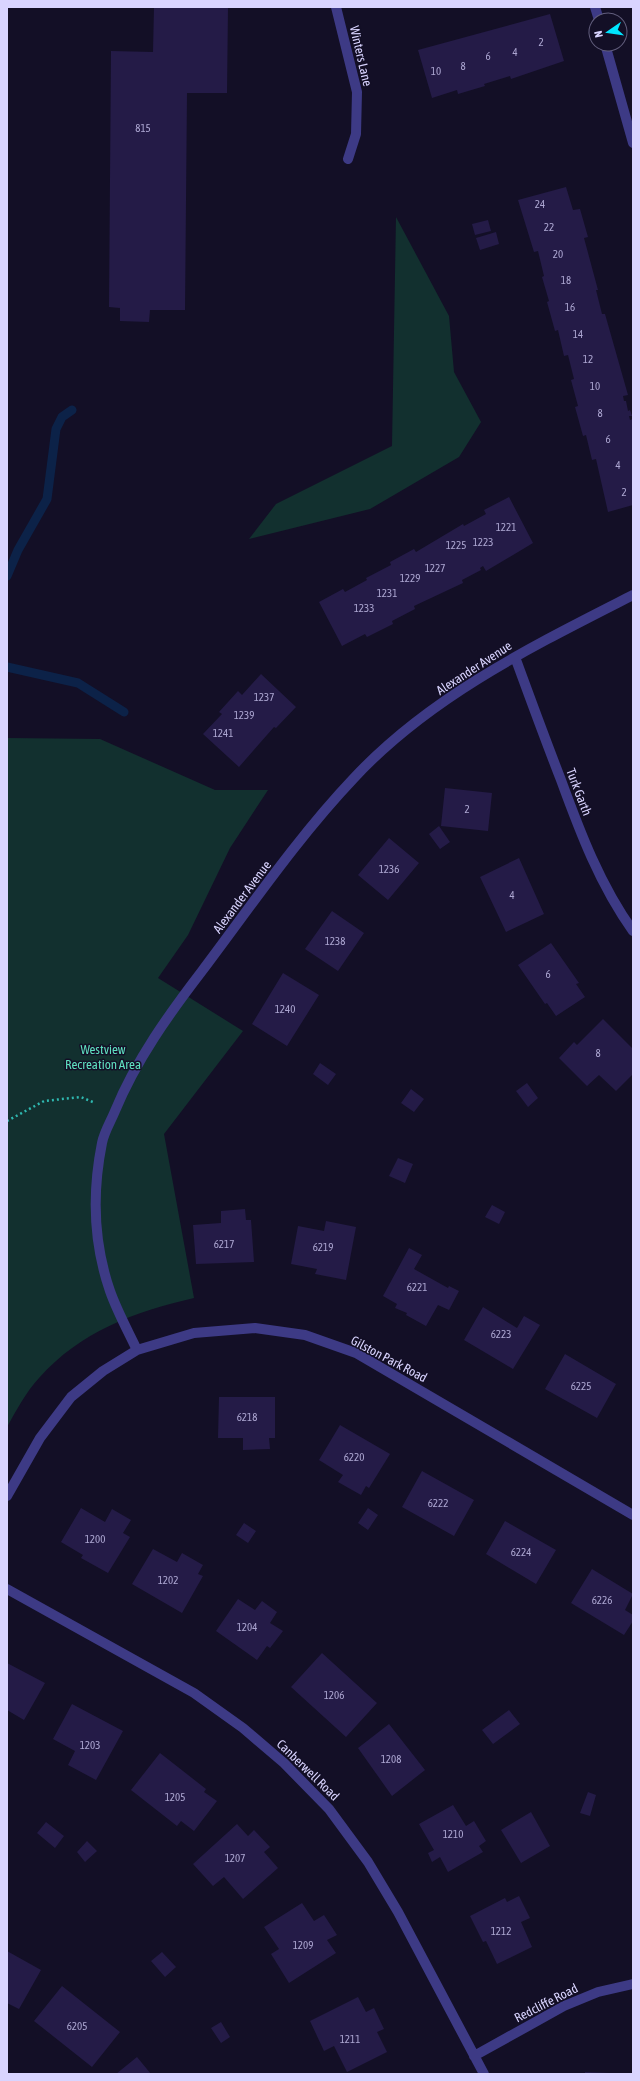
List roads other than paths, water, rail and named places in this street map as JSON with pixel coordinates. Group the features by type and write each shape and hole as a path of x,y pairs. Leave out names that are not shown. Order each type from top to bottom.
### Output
{"street":[{"name":"Winters Lane","path":"336,7 357,92 356,134 348,159"},
{"path":"607,52 633,144"},
{"name":"Alexander Avenue","path":"137,1350 110,1292 99,1253 94,1209 96,1175 102,1139 142,1057 176,1006 315,822 355,776 405,731 459,692 515,657 633,595"},
{"name":"Turk Garth","path":"515,657 576,820 598,871 621,914 633,930"},
{"name":"Gilston Park Road","path":"7,1496 40,1438 71,1397 103,1371 137,1350 194,1333 255,1328 305,1335 356,1353 633,1515"},
{"name":"Canberwell Road","path":"7,1589 194,1693 243,1728 284,1763 329,1809 368,1862 398,1912 484,2074"},
{"name":"Redcliffe Road","path":"474,2056 564,2006 598,1992 633,1984"}],"waterway":[{"path":"7,576 18,550 47,499 56,429 62,417 72,410"},
{"path":"7,667 78,683 124,712"}],"park label":[{"name":"Westview Recreation Area","path":"103,1056"}]}
